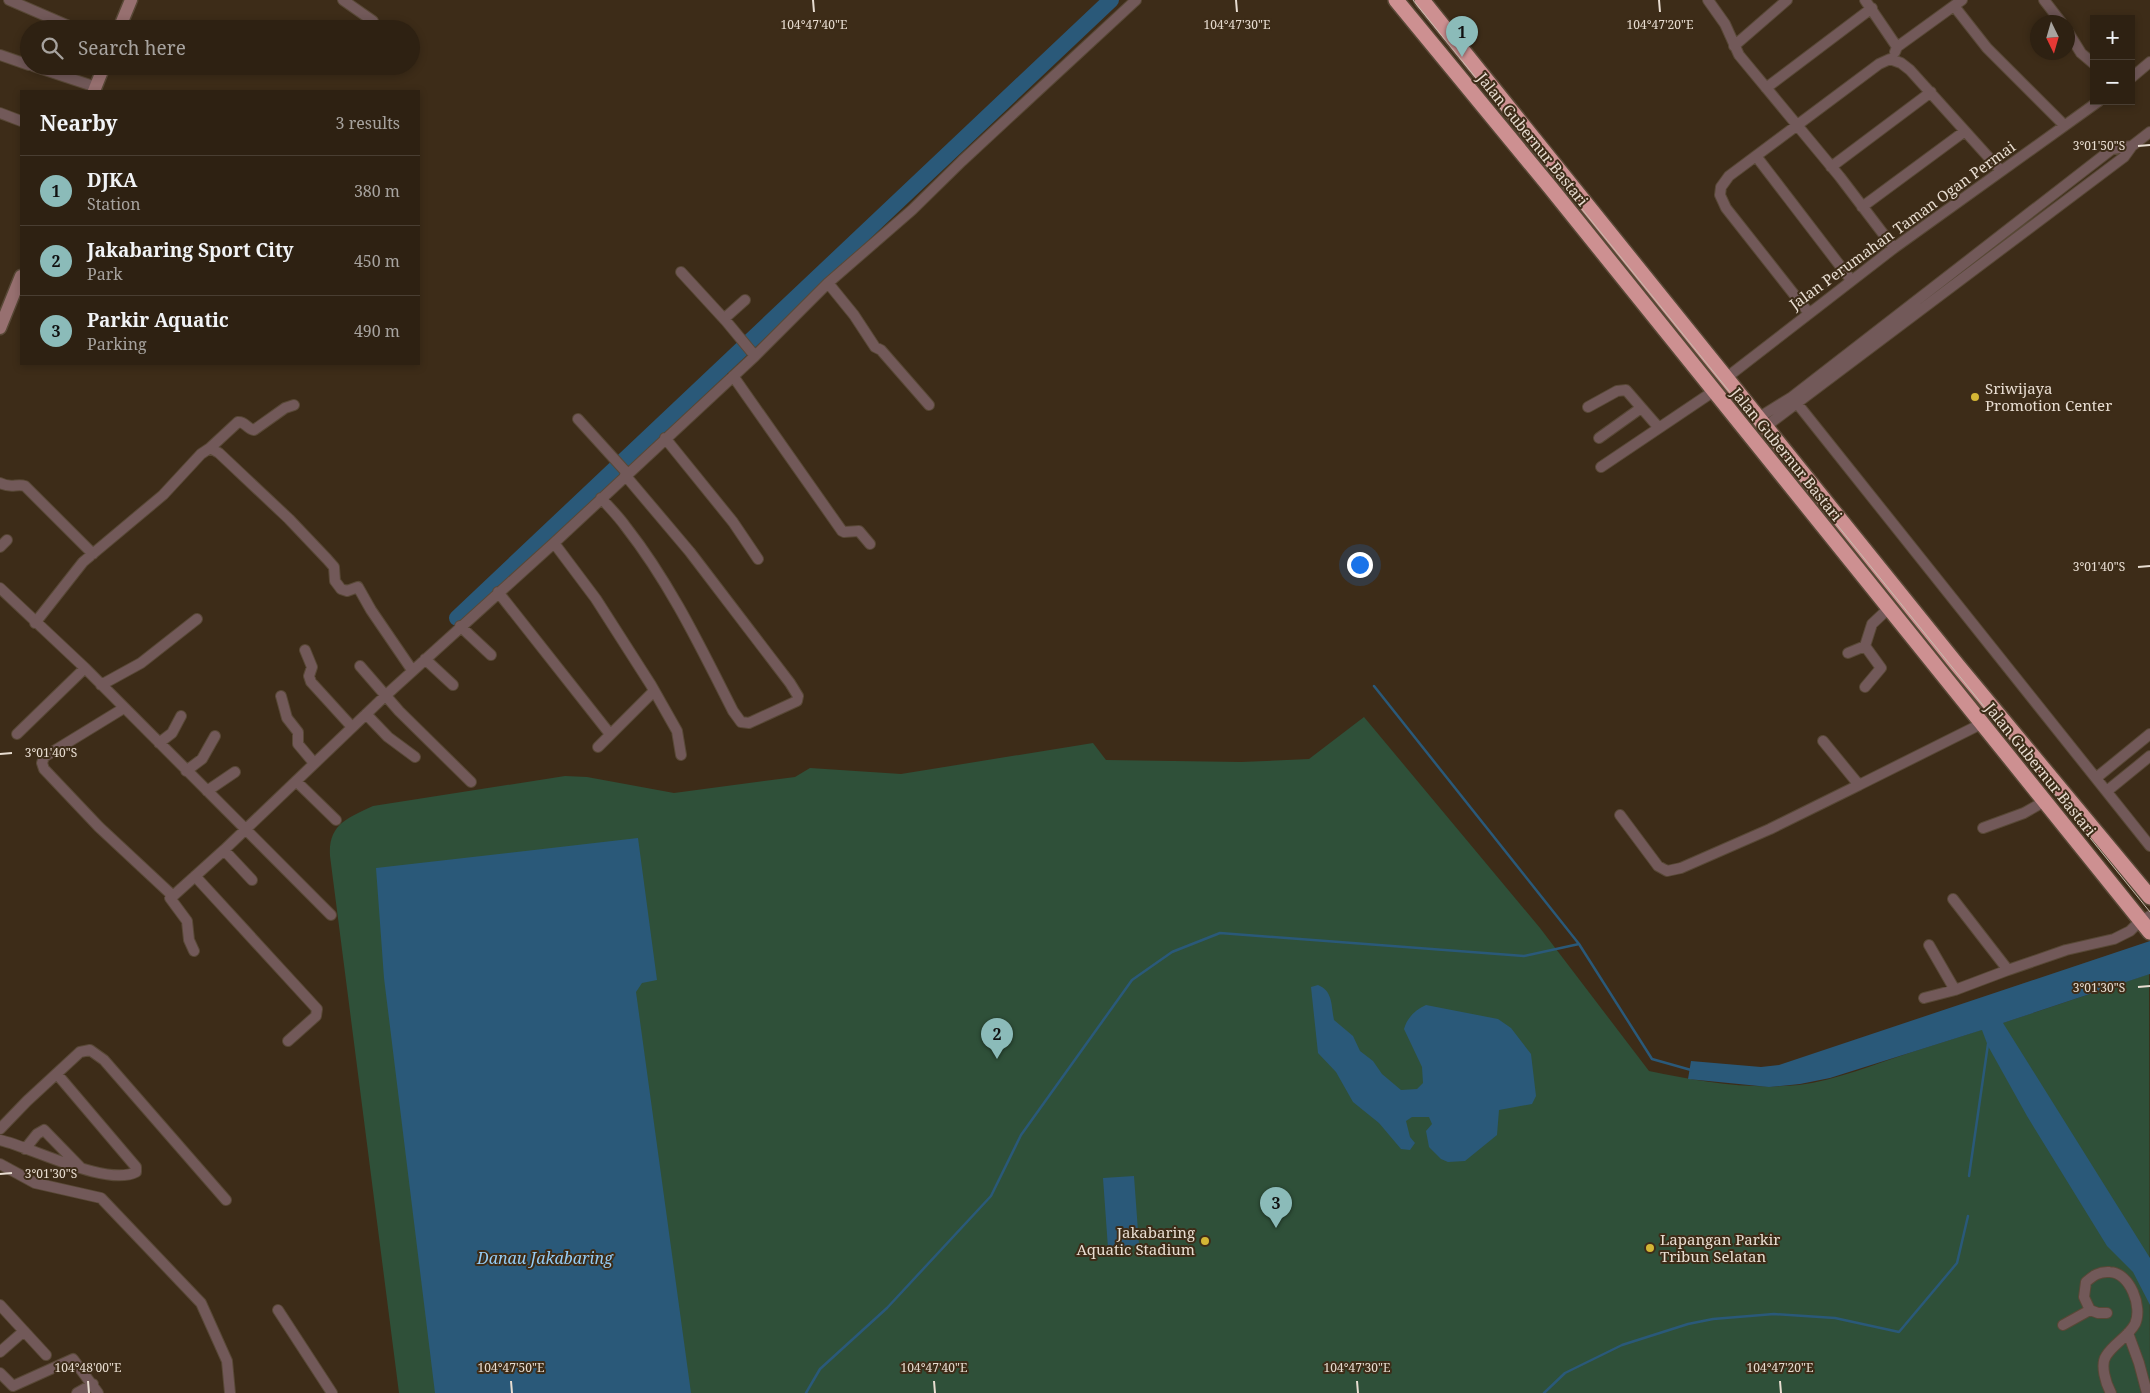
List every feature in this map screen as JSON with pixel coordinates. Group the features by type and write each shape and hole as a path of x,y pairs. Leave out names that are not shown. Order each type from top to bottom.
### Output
{"highway":[{"name":"Jalan Gubernur Bastari","path":"1396,0 1550,187 1981,724 2046,801 2144,926"},
{"name":"Jalan Gubernur Bastari","path":"1422,0 1726,378 1767,420 1971,681 2150,897"},
{"path":"1550,187 1567,178"}],"street":[{"path":"9,0 55,20"},
{"path":"123,20 131,0"},
{"path":"343,0 372,20"},
{"path":"124,708 44,757 42,763 44,769 99,827 173,896 199,880 228,853 245,829 412,670 554,543 626,473 755,356 828,283 912,210 962,161 1136,0"},
{"path":"1708,0 1725,24 1734,46 1894,248"},
{"path":"1734,46 1787,0"},
{"path":"2044,0 2056,15"},
{"path":"1808,312 1726,208 1720,195 1721,187 1729,176 1879,64 1890,59 1897,47 1958,3 1987,48 2064,125"},
{"path":"1766,88 1869,4 1897,47"},
{"path":"2075,43 2090,60"},
{"path":"0,55 20,62"},
{"path":"1890,59 1905,67 1931,92 2001,171"},
{"path":"2135,75 2150,62"},
{"path":"57,75 95,89 100,75"},
{"path":"1831,167 1931,92"},
{"name":"Jalan Perumahan Taman Ogan Permai","path":"1726,378 1808,312 2092,105"},
{"path":"0,113 20,121"},
{"path":"1862,207 1965,131"},
{"path":"1767,420 2124,157 2132,146 2150,132"},
{"path":"1756,156 1851,280"},
{"path":"681,272 755,356"},
{"path":"0,328 20,280"},
{"path":"828,283 854,315 874,347 881,350 929,406"},
{"path":"726,321 726,317 745,300"},
{"path":"733,376 842,531 859,531 870,544"},
{"path":"1588,407 1622,390 1629,392 1659,428"},
{"path":"1600,467 1714,391"},
{"path":"1790,403 2150,846"},
{"path":"35,623 83,562 163,495 224,432 238,422 243,422 250,429 254,430 286,408 294,405"},
{"path":"1599,438 1641,408"},
{"path":"578,419 611,454 634,485 690,552 797,694 797,701 750,723 741,722 733,711 692,630 658,572 620,518 601,498"},
{"path":"665,438 733,522 758,559"},
{"path":"210,448 219,453 282,512 327,559 334,567 335,581 341,589 347,590 358,587 371,610 412,670"},
{"path":"0,483 7,487 24,486 93,554"},
{"path":"554,543 606,614 654,691 677,731 681,755"},
{"path":"0,588 85,668 331,915"},
{"path":"498,592 610,734"},
{"path":"1848,653 1865,646 1872,624 1889,608"},
{"path":"101,685 141,664 197,619"},
{"path":"460,626 491,655"},
{"path":"1865,646 1881,668 1865,687"},
{"path":"305,650 312,668 309,676 311,682 352,727"},
{"path":"425,659 453,685"},
{"path":"360,666 399,711 470,782"},
{"path":"17,734 85,668"},
{"path":"598,747 654,691"},
{"path":"281,696 287,718 298,733 298,744 314,764"},
{"path":"366,714 388,737 414,757"},
{"path":"159,742 172,733 181,716"},
{"path":"1620,815 1658,866 1667,871 1681,868 1770,829 1981,724"},
{"path":"2096,778 2150,734"},
{"path":"186,771 202,759 215,736"},
{"path":"1822,741 1859,784"},
{"path":"2107,792 2150,756"},
{"path":"207,791 235,772"},
{"path":"296,781 336,820"},
{"path":"1983,828 2024,813 2046,801"},
{"path":"228,853 252,880"},
{"path":"199,880 317,1009 316,1016 288,1041"},
{"path":"170,898 187,921 189,940 194,950"},
{"path":"1953,899 2008,970"},
{"path":"1924,998 1955,990 2066,950 2114,939 2144,926"},
{"path":"1929,945 1955,990"},
{"path":"0,1129 80,1052 90,1050 97,1054 155,1117 226,1200"},
{"path":"0,1140 82,1169 116,1174 132,1174 137,1169 56,1074"},
{"path":"24,1149 37,1134 44,1130 82,1169"},
{"path":"0,1164 34,1183 102,1198 201,1303 227,1361 230,1393"},
{"path":"2107,1312 2098,1313 2090,1310 2084,1297 2086,1282 2096,1273 2110,1272 2121,1275 2131,1286 2136,1304 2135,1323 2128,1333 2105,1356 2104,1373 2111,1393"},
{"path":"0,1306 46,1355"},
{"path":"278,1310 332,1393"},
{"path":"2063,1325 2090,1310"},
{"path":"0,1352 24,1332"},
{"path":"2128,1333 2147,1393"},
{"path":"0,1373 13,1386 73,1359 96,1388 77,1393"}],"green space":[{"path":"1364,717 1540,928 1649,1071 1704,1081 1742,1085 1780,1086 1813,1083 1856,1071 2149,974 2150,1393 399,1393 330,856 332,836 336,829 355,814 373,806 565,776 587,777 674,793 795,777 810,768 901,774 1093,743 1106,760 1241,762 1309,759"}],"water":[{"name":"Danau Jakabaring","path":"638,838 657,980 642,983 636,992 691,1393 435,1393 384,978 376,868"},
{"path":"2150,941 2150,974 2003,1023 2150,1258 2150,1305 2133,1272 2107,1246 2027,1116 1988,1046 1982,1030 1830,1078 1800,1084 1769,1087 1688,1079 1691,1061 1761,1067 1779,1065"},
{"path":"1318,985 1329,995 1334,1020 1353,1036 1360,1051 1373,1061 1382,1074 1401,1090 1417,1089 1423,1083 1422,1067 1404,1029 1409,1018 1418,1009 1426,1005 1498,1019 1511,1028 1531,1054 1536,1096 1532,1104 1499,1110 1497,1135 1465,1161 1448,1162 1441,1159 1429,1147 1426,1131 1432,1124 1429,1117 1412,1117 1406,1121 1410,1137 1415,1143 1410,1150 1401,1149 1379,1123 1353,1102 1336,1072 1318,1053 1311,987"},
{"path":"1134,1176 1139,1245 1108,1248 1103,1178"}],"waterway":[{"path":"457,618 1111,0"},
{"path":"1374,686 1579,944 1652,1059 1691,1070"},
{"path":"806,1393 820,1369 887,1308 991,1196 1021,1135 1132,980 1172,952 1220,933 1524,956 1579,944"},
{"path":"1969,1176 1988,1044"},
{"path":"1544,1393 1565,1373 1622,1345 1688,1324 1713,1319 1774,1314 1835,1318 1899,1332 1957,1263 1968,1216"}],"tram line":[{"path":"1413,0 2150,912"}],"place":[{"name":"DJKA","path":"1462,57"},
{"name":"Sriwijaya Promotion Center","path":"1975,397"},
{"name":"Jakabaring Sport City","path":"997,1059"},
{"name":"Parkir Aquatic","path":"1276,1228"},
{"name":"Jakabaring Aquatic Stadium","path":"1205,1241"},
{"name":"Lapangan Parkir Tribun Selatan","path":"1650,1248"}]}
